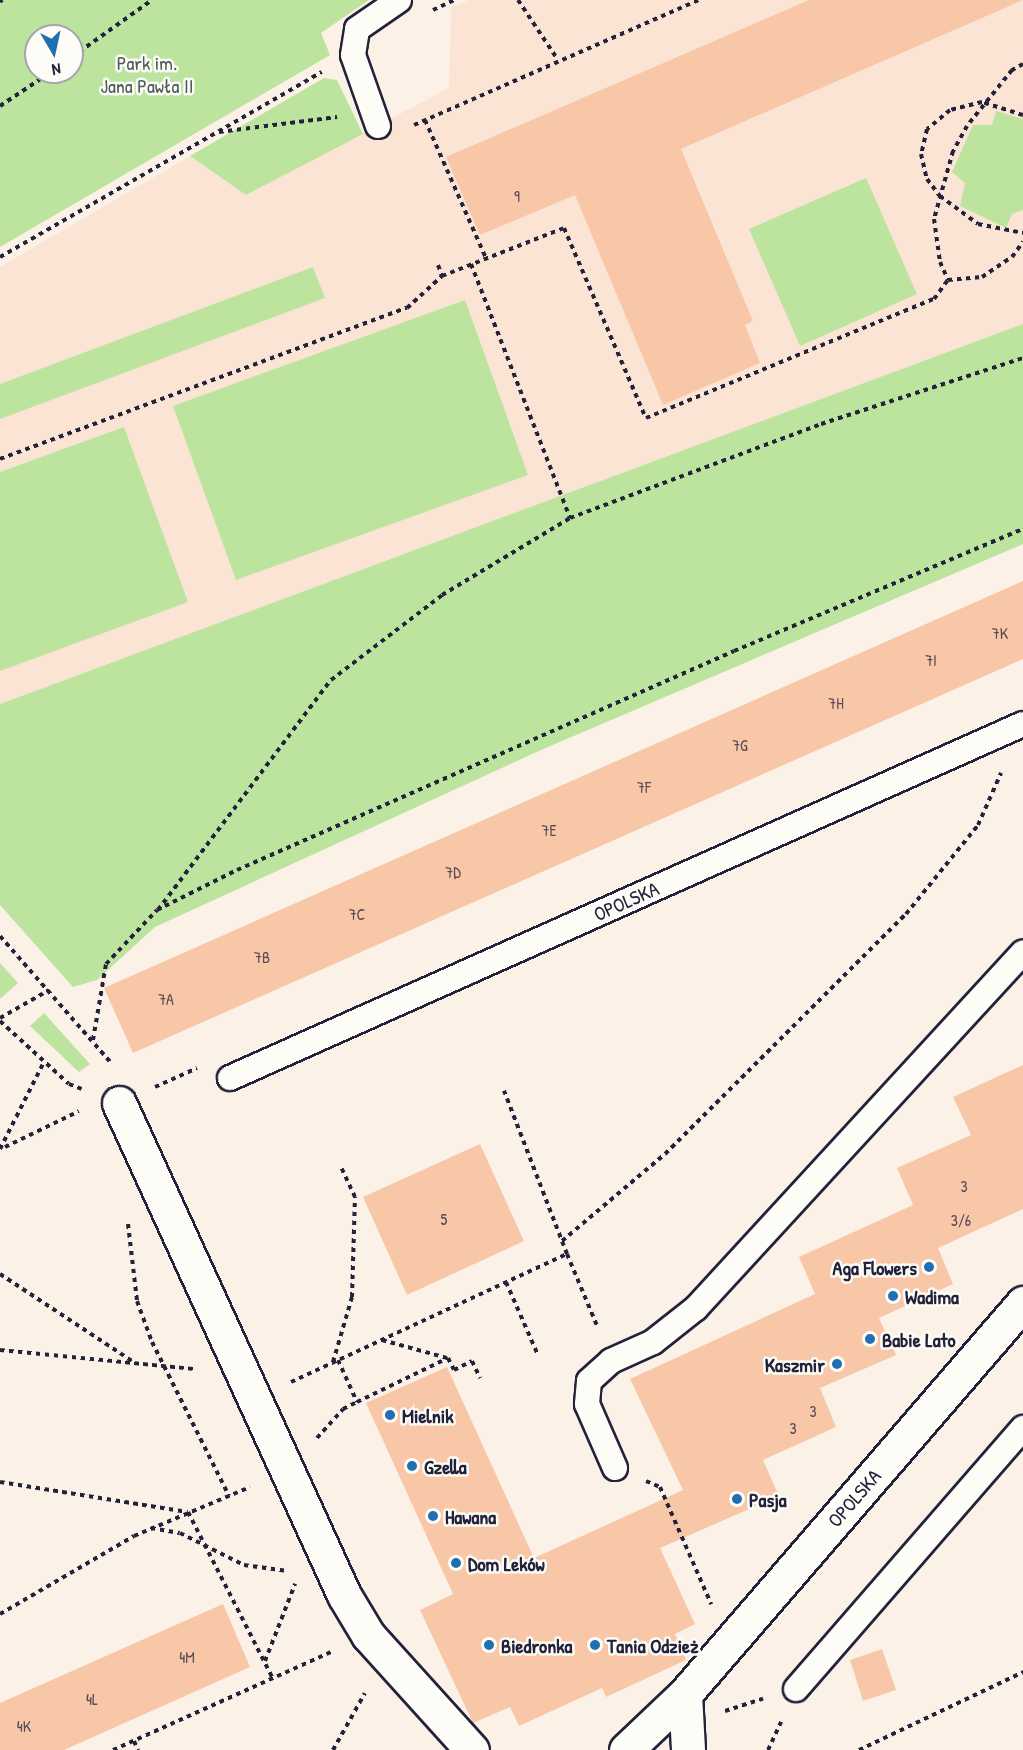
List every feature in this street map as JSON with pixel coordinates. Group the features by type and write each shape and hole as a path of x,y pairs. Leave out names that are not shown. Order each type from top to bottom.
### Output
{"street":[{"path":"119,1103 251,1386 344,1595 369,1635 472,1750"},
{"name":"OPOLSKA","path":"626,1750 687,1722 729,1643 1023,1303"}],"lane":[{"path":"376,119 353,55 357,29 399,0"},
{"name":"OPOLSKA","path":"230,1078 1017,727"},
{"path":"615,1468 587,1404 590,1381 611,1361 653,1342 696,1308 1023,953"},
{"path":"796,1689 1023,1428"}],"path":[{"path":"84,48 152,0"},
{"path":"440,0 442,5"},
{"path":"518,0 558,60"},
{"path":"404,129 699,0"},
{"path":"0,257 353,55"},
{"path":"948,280 935,239 940,196 953,151 982,102 1012,70 1023,64"},
{"path":"0,106 33,84"},
{"path":"1023,115 982,102 950,110 927,129 921,154 927,179 940,196 978,224 1023,233"},
{"path":"217,133 376,119"},
{"path":"425,120 486,258"},
{"path":"0,459 407,308 442,276 564,228 646,417 934,299 948,280 982,277 1011,257 1023,242"},
{"path":"471,264 570,518"},
{"path":"438,265 442,276"},
{"path":"93,1040 106,964 157,910 331,680 442,595 570,518 821,424 1023,357"},
{"path":"157,910 237,870 701,665 1023,529"},
{"path":"562,1241 665,1154 906,914 978,825 1017,727"},
{"path":"0,936 111,1060"},
{"path":"49,990 0,1020 69,1084"},
{"path":"2,1148 44,1062"},
{"path":"504,1091 611,1361"},
{"path":"2,1148 68,1114"},
{"path":"340,1165 355,1197 352,1297 335,1361 357,1401"},
{"path":"128,1221 138,1301 166,1366 229,1496"},
{"path":"0,1350 166,1366 251,1386 335,1361 567,1254"},
{"path":"0,1274 136,1363"},
{"path":"506,1282 537,1353"},
{"path":"381,1340 448,1358 454,1370 472,1361 480,1377"},
{"path":"288,1472 330,1422 357,1401 448,1358"},
{"path":"615,1468 660,1487 729,1643"},
{"path":"0,1482 188,1512"},
{"path":"0,1614 151,1528 219,1500"},
{"path":"188,1512 273,1679"},
{"path":"151,1528 180,1533 244,1565 299,1572 265,1662"},
{"path":"113,1750 369,1635 366,1692 333,1750"},
{"path":"859,1750 1023,1672"},
{"path":"687,1722 796,1689"},
{"path":"134,1741 138,1750"}],"shaded area":[{"path":"468,0 1023,0 1023,324 0,704 0,267 190,156 246,195 449,88 451,8"}],"green space":[{"name":"Park im. Jana Pawła II","path":"0,0 369,0 321,33 330,55 0,247"},
{"path":"324,78 337,80 363,134 246,195 190,156"},
{"path":"996,111 1023,119 1023,210 1012,214 1006,228 960,206 965,183 952,172 973,125 992,125"},
{"path":"866,178 917,294 800,346 749,229"},
{"path":"313,267 325,298 0,419 0,384"},
{"path":"465,300 528,475 236,580 173,406"},
{"path":"1023,324 1023,544 541,750 155,927 97,980 73,987 0,905 0,704"},
{"path":"124,427 188,602 0,671 0,472"},
{"path":"0,963 18,983 0,999"},
{"path":"44,1013 90,1064 79,1072 30,1026"}],"building":[{"path":"809,0 1023,0 681,149 753,321 745,325 760,363 663,405 575,195 480,235 446,157"},
{"path":"1023,581 1023,659 133,1053 104,988"},
{"path":"1023,1065 1023,1209 938,1248 953,1284 879,1318 896,1355 820,1388 836,1427 763,1460 779,1496 660,1548 695,1624 675,1634 686,1660 606,1697 602,1688 519,1726 510,1707 473,1723 420,1610 453,1594 366,1403 447,1367 534,1558 683,1490 630,1379 815,1294 799,1257 913,1205 897,1168 971,1135 953,1097"},
{"path":"480,1144 524,1241 407,1295 363,1197"},
{"path":"223,1604 250,1667 64,1750 0,1750 0,1703"},
{"path":"882,1649 896,1690 863,1701 850,1660"}],"place":[{"name":"Aga Flowers","path":"929,1267"},
{"name":"Wadima","path":"893,1296"},
{"name":"Babie Lato","path":"870,1339"},
{"name":"Kaszmir","path":"837,1364"},
{"name":"Mielnik","path":"390,1415"},
{"name":"Gzella","path":"412,1466"},
{"name":"Pasja","path":"737,1499"},
{"name":"Hawana","path":"433,1516"},
{"name":"Dom Leków","path":"456,1563"},
{"name":"Biedronka","path":"489,1645"},
{"name":"Tania Odzież","path":"595,1645"}]}
